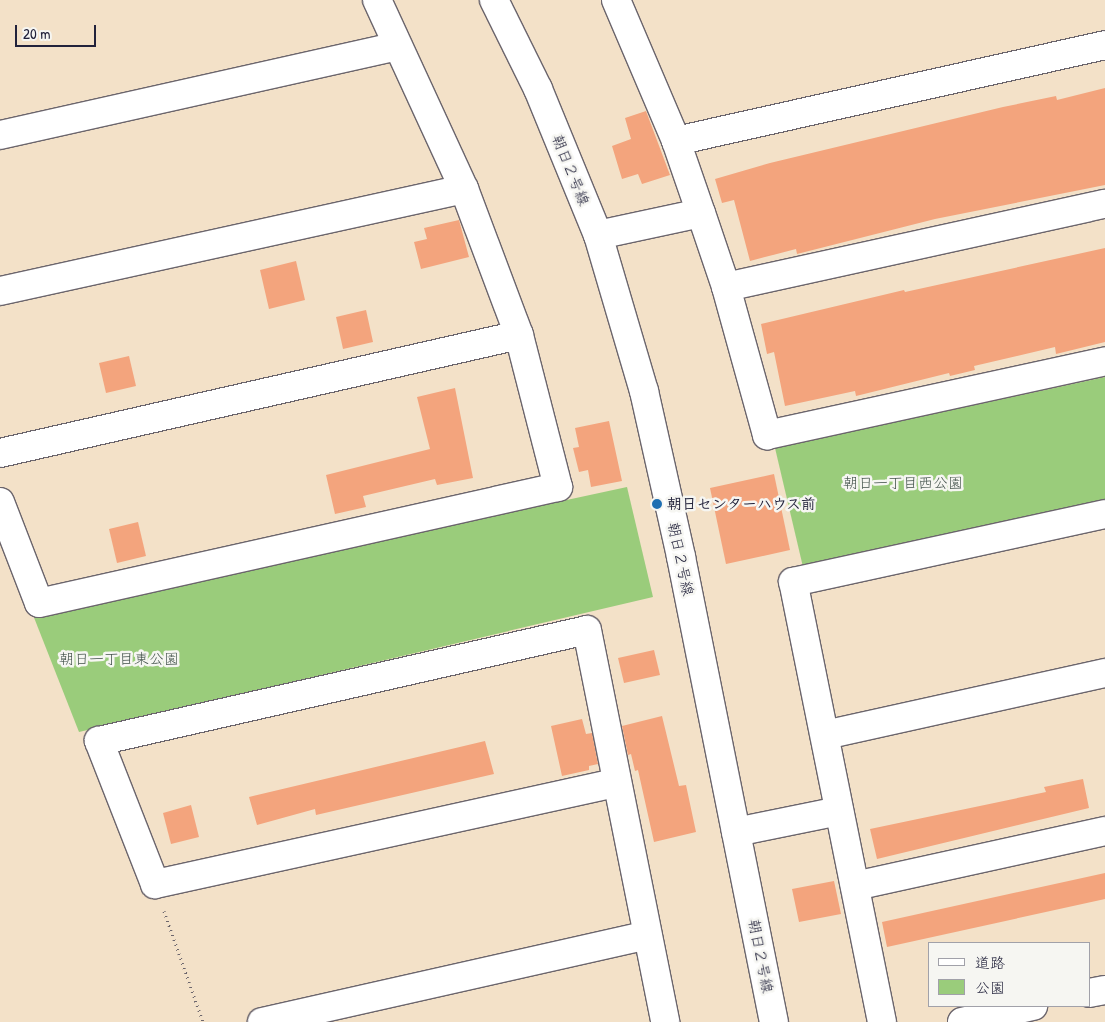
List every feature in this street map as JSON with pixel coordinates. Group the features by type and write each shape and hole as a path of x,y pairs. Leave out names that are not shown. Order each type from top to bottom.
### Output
{"street":[{"path":"0,502 39,603 558,487 519,335 464,188 377,0"},
{"name":"朝日２号線","path":"494,0 538,89 598,235 644,391 681,556 774,1022"},
{"path":"616,0 676,141 701,213 726,287 767,435 1105,361"},
{"path":"676,141 1105,45"},
{"path":"0,135 397,46"},
{"path":"0,292 464,188"},
{"path":"726,287 1105,204"},
{"path":"598,235 701,213"},
{"path":"0,453 519,335"},
{"path":"882,1022 793,582 1105,514"},
{"path":"615,783 155,884 99,741 587,630 615,783 665,1022"},
{"path":"825,735 1105,673"},
{"path":"736,832 839,811"},
{"path":"855,886 1105,830"},
{"path":"262,1022 647,935"},
{"path":"1090,993 1105,990"},
{"path":"962,1022 1029,1007"}],"path":[{"path":"155,884 203,1022"}],"green space":[{"name":"朝日一丁目西公園","path":"1105,377 1105,501 803,567 775,448"},
{"name":"朝日一丁目東公園","path":"627,487 653,597 79,732 33,615"}],"building":[{"path":"1105,88 1105,185 935,219 797,254 796,249 750,261 734,200 722,203 715,179 770,163 1003,107 1056,96 1057,100"},
{"path":"646,111 670,175 642,184 638,174 622,179 612,146 631,139 625,118"},
{"path":"459,220 469,257 421,269 414,242 427,239 424,228"},
{"path":"1105,248 1105,342 1056,354 1055,347 974,366 975,370 950,376 949,373 856,396 855,391 785,406 774,352 767,354 761,324 904,290 905,292"},
{"path":"296,261 305,300 269,309 260,270"},
{"path":"366,310 373,342 343,349 336,317"},
{"path":"129,356 136,386 106,393 99,363"},
{"path":"455,388 473,478 437,485 435,479 363,496 366,507 335,514 326,475 430,449 417,397"},
{"path":"609,421 622,481 591,487 588,470 579,472 573,448 579,447 575,428"},
{"path":"774,474 790,550 726,564 710,488"},
{"path":"138,522 146,556 117,563 109,529"},
{"path":"654,650 660,675 624,683 618,658"},
{"path":"662,716 679,786 686,785 696,832 654,842 638,770 635,771 631,754 628,755 622,726"},
{"path":"582,719 586,734 592,733 598,764 589,766 589,770 562,776 551,726"},
{"path":"485,741 494,774 316,815 315,809 257,825 249,797"},
{"path":"1083,779 1089,808 877,859 870,829 1046,792 1044,787"},
{"path":"191,805 199,837 171,844 163,813"},
{"path":"1105,873 1105,899 887,947 882,922"},
{"path":"834,881 841,914 799,922 792,889"}],"place":[{"name":"朝日センターハウス前","path":"657,504"}]}
